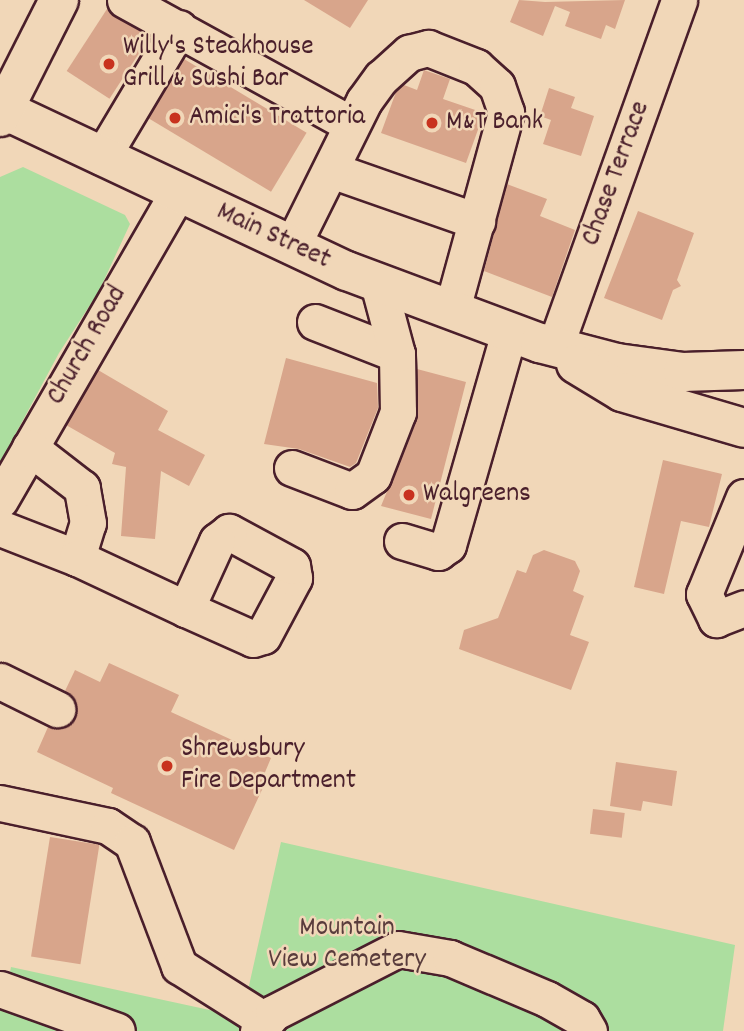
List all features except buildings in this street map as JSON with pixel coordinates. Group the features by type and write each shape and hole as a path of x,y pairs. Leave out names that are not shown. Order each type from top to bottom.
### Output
{"main road":[{"path":"1,112 59,0"},
{"name":"Main Street","path":"1,112 292,246 378,283 509,332 617,363 682,372 744,370"},
{"name":"Main Street","path":"555,347 622,392 744,428"}],"street":[{"path":"125,0 351,124"},
{"name":"Chase Terrace","path":"555,347 679,0"},
{"path":"102,157 178,28"},
{"path":"292,246 351,124 381,78 418,47 475,67 498,86 506,112 452,310"},
{"path":"331,170 477,221"},
{"name":"Church Road","path":"0,500 177,192"},
{"path":"292,468 352,491 373,476 398,412 397,354 378,283"},
{"path":"315,322 397,354"},
{"path":"402,541 438,552 448,545 509,332"},
{"path":"36,438 82,488 88,523 77,558"},
{"path":"744,497 704,594 716,619 744,608"},
{"path":"0,528 77,558 186,609"},
{"path":"0,681 57,709"},
{"path":"0,803 108,826 132,842 179,967 262,1026 273,1013 398,949 450,958 534,994 582,1019 589,1031"},
{"path":"0,989 122,1030"}],"green space":[{"path":"23,167 125,215 130,224 99,291 59,353 0,463 0,177"},
{"name":"Mountain View Cemetery","path":"281,842 735,945 723,1031 0,1031 0,991 6,992 11,967 242,1017"}],"place":[{"name":"Willy's Steakhouse Grill & Sushi Bar","path":"109,64"},
{"name":"Amici's Trattoria","path":"175,118"},
{"name":"M&T Bank","path":"432,123"},
{"name":"Walgreens","path":"409,495"},
{"name":"Shrewsbury Fire Department","path":"167,766"}]}
